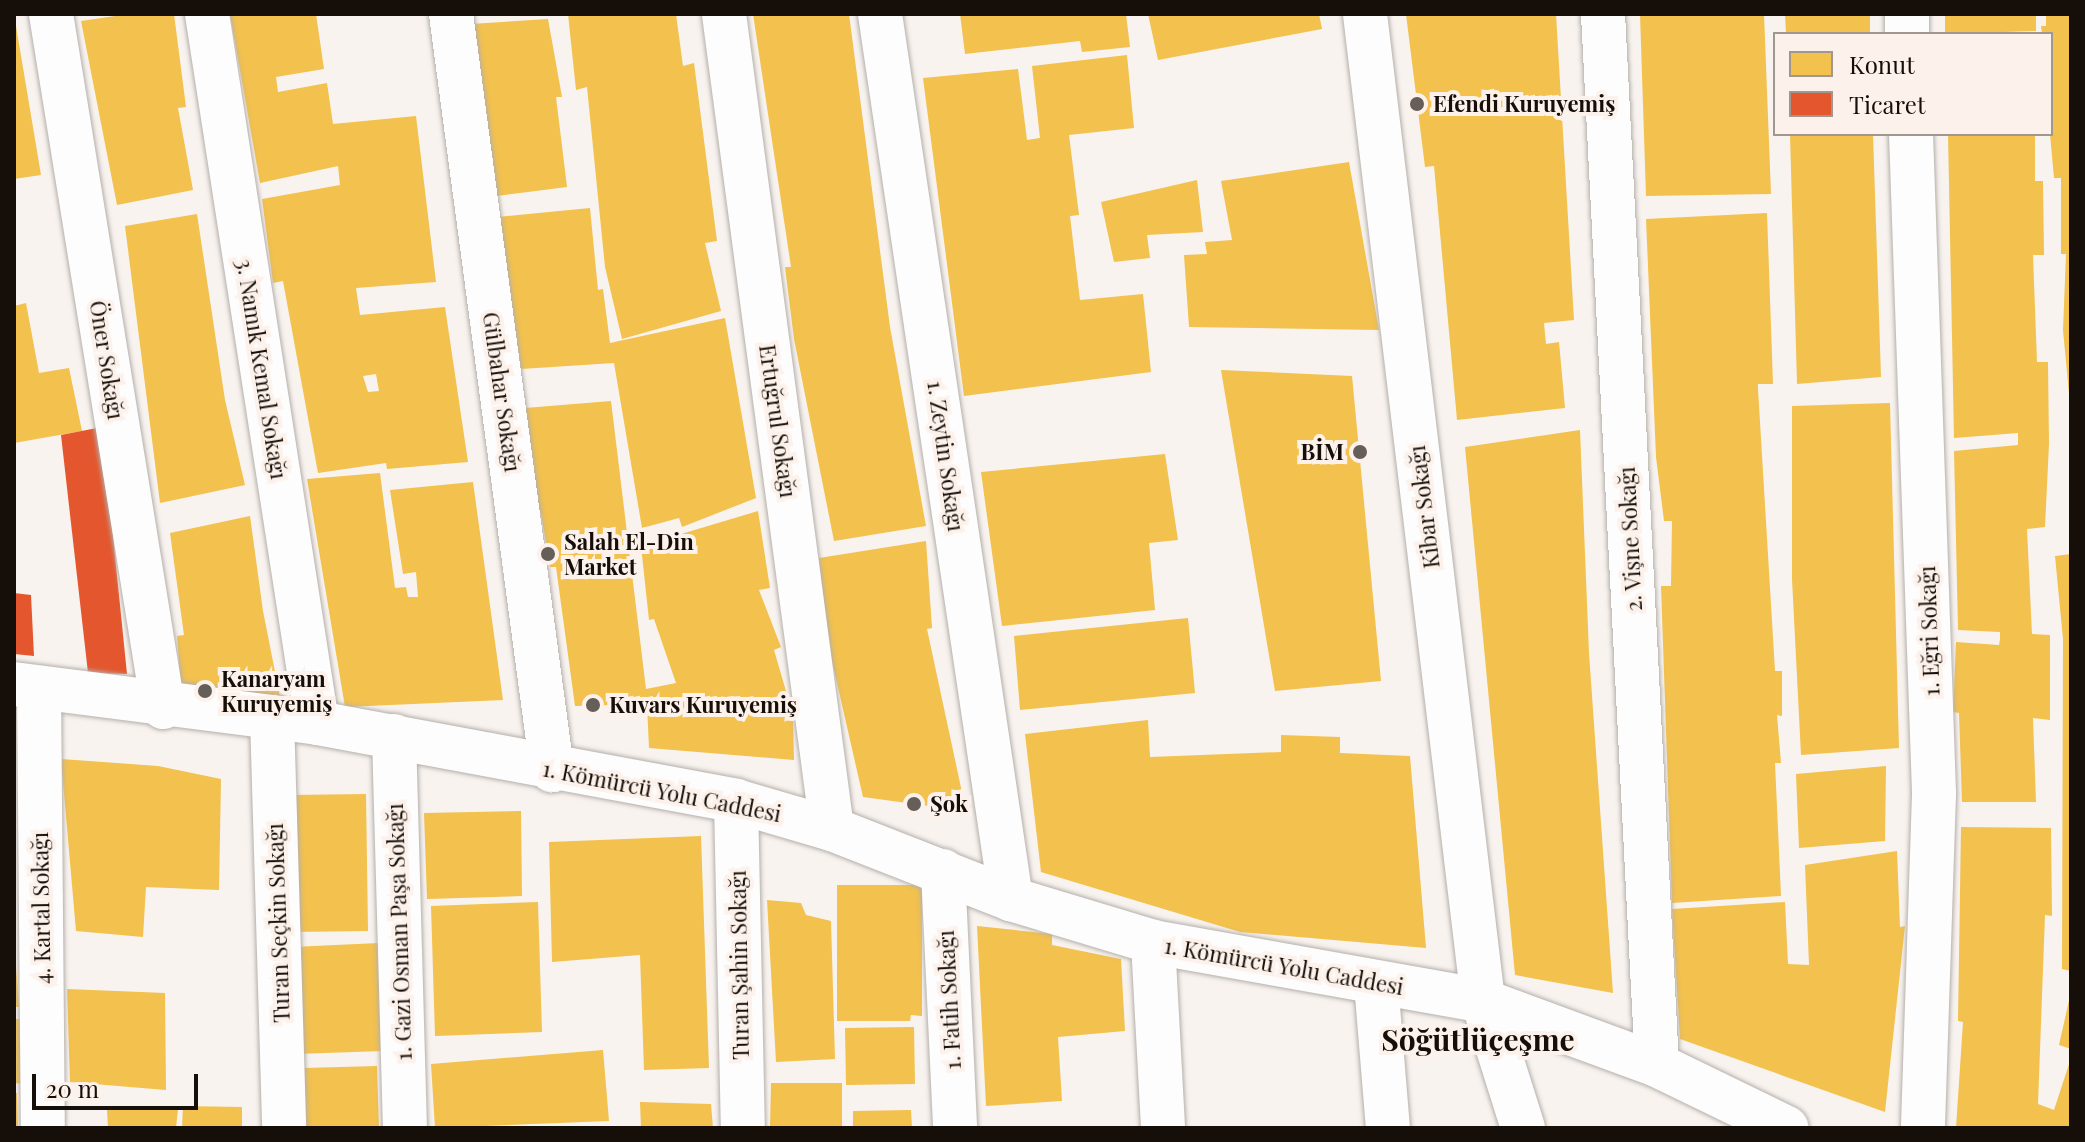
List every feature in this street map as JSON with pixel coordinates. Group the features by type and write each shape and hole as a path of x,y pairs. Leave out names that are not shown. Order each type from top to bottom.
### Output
{"street":[{"name":"Öner Sokağı","path":"51,14 163,707"},
{"name":"3. Namık Kemal Sokağı","path":"207,14 317,723"},
{"name":"Gülbahar Sokağı","path":"451,14 552,770"},
{"name":"Ertuğrul Sokağı","path":"724,14 832,829"},
{"name":"1. Zeytin Sokağı","path":"880,14 1011,899"},
{"name":"Kibar Sokağı","path":"1365,14 1483,1001 1523,1128"},
{"name":"2. Vişne Sokağı","path":"1603,14 1657,1065"},
{"name":"1. Eğri Sokağı","path":"1911,136 1934,794 1923,1128"},
{"name":"1. Kömürcü Yolu Caddesi","path":"26,686 163,707 317,723 552,770 736,801 832,829 1011,899 1153,942 1483,1001 1657,1065 1787,1128"},
{"name":"4. Kartal Sokağı","path":"26,686 43,1128"},
{"name":"Turan Seçkin Sokağı","path":"272,717 284,1128"},
{"name":"1. Gazi Osman Paşa Sokağı","path":"394,736 405,1128"},
{"name":"Turan Şahin Sokağı","path":"736,801 743,1128"},
{"name":"1. Fatih Sokağı","path":"943,871 955,1128"},
{"path":"1153,942 1163,1128"},
{"path":"1376,983 1388,1128"}],"building: Konut":[{"path":"14,14 41,175 14,179"},
{"path":"129,14 174,14 186,107 178,108 193,190 117,205 81,21"},
{"path":"230,14 316,14 324,69 276,77 278,92 327,83 333,124 416,116 436,282 356,288 360,315 445,307 468,462 387,469 386,463 318,473 283,281 273,283 262,199 340,185 338,166 260,183","holes":["376,374 379,391 368,392 363,376"]},
{"path":"568,14 676,14 683,66 694,63 717,241 705,243 721,311 622,339 605,267 587,87 576,90"},
{"path":"753,14 849,14 890,327 926,526 834,541 794,339 785,267 791,267"},
{"path":"960,14 1126,14 1130,47 1082,52 1080,41 965,54"},
{"path":"1148,14 1319,14 1322,29 1158,60"},
{"path":"1406,14 1556,14 1574,320 1544,323 1546,344 1559,342 1565,408 1457,420 1434,166 1425,167"},
{"path":"1640,14 1764,14 1771,194 1646,196"},
{"path":"1785,14 1870,14 1870,32 1786,32"},
{"path":"1945,14 2036,14 2036,31 1945,32"},
{"path":"2046,14 2071,14 2071,415 2063,330 2066,254 2061,254 2061,178 2054,178 2050,136 2053,136 2053,32 2042,32 2041,26 2046,26"},
{"path":"548,19 562,97 556,97 567,187 497,196 471,24"},
{"path":"1127,55 1134,128 1069,135 1079,215 1070,216 1080,300 1143,294 1151,372 964,396 923,78 1018,69 1027,140 1040,138 1032,66"},
{"path":"1790,136 1873,136 1881,377 1797,384"},
{"path":"1948,136 2035,136 2035,181 2043,181 2044,255 2033,255 2037,362 2048,362 2049,444 2045,527 2027,529 2032,634 2050,635 2050,720 2033,718 2036,802 1962,802 1959,713 1953,712 1956,642 1999,645 2000,632 1958,630 1954,451 2018,445 2018,433 1954,438"},
{"path":"1349,162 1379,330 1189,327 1184,255 1207,254 1205,242 1232,240 1221,181"},
{"path":"1197,180 1203,232 1147,235 1150,258 1114,262 1101,202"},
{"path":"590,208 598,290 603,289 610,343 725,318 756,498 682,527 679,518 642,528 614,363 521,369 497,217"},
{"path":"1767,213 1773,384 1758,384 1758,389 1775,671 1782,671 1782,716 1777,715 1781,763 1775,763 1781,896 1672,903 1661,586 1671,586 1672,521 1664,521 1656,457 1646,219"},
{"path":"197,214 225,400 245,485 160,503 125,226"},
{"path":"26,303 39,373 69,368 82,431 14,443 14,306"},
{"path":"1221,370 1352,376 1381,681 1275,691"},
{"path":"611,401 646,689 676,683 654,619 649,620 641,546 758,511 770,588 759,590 781,647 774,650 793,715 794,760 649,748 647,704 575,706 556,567 550,567 541,513 537,513 525,408"},
{"path":"1890,403 1899,748 1801,755 1792,579 1792,406"},
{"path":"1580,430 1589,653 1613,993 1515,975 1465,447"},
{"path":"1165,454 1178,540 1149,543 1155,610 1002,626 981,472"},
{"path":"380,473 395,588 406,587 408,597 418,597 416,572 403,574 390,490 473,482 503,700 345,707 307,479"},
{"path":"250,516 263,611 281,702 181,688 177,636 184,635 170,533"},
{"path":"926,541 932,628 927,629 966,811 863,797 829,648 819,558"},
{"path":"2071,554 2071,971 2062,969 2063,639 2055,556"},
{"path":"1188,618 1195,693 1020,710 1014,636"},
{"path":"1148,720 1150,757 1281,752 1281,735 1340,737 1340,753 1410,756 1426,948 1240,932 1041,872 1025,734"},
{"path":"61,759 158,766 221,779 219,890 146,887 143,937 76,931"},
{"path":"1886,766 1885,841 1799,848 1796,774"},
{"path":"366,794 368,931 290,932 290,795"},
{"path":"521,811 522,896 427,899 424,813"},
{"path":"1961,827 2051,828 2052,916 2045,915 2038,1104 2054,1110 2071,1058 2071,1128 1956,1128 1963,1022 1958,1021"},
{"path":"701,836 709,1068 644,1070 640,955 552,962 549,842"},
{"path":"1897,851 1900,927 1905,926 1885,1112 1680,1039 1672,909 1785,902 1788,964 1809,965 1805,865"},
{"path":"837,885 922,885 922,1016 911,1015 910,1021 837,1021"},
{"path":"767,900 801,903 806,915 831,921 835,1059 776,1062"},
{"path":"538,902 542,1032 435,1036 431,906"},
{"path":"977,926 1052,934 1052,945 1121,959 1125,1031 1058,1037 1062,1101 986,1106"},
{"path":"14,940 19,1007 14,1007"},
{"path":"379,943 383,1051 296,1054 292,947"},
{"path":"67,989 165,993 166,1090 70,1082"},
{"path":"2071,996 2071,1049 2059,1045"},
{"path":"14,1019 22,1019 24,1084 14,1083"},
{"path":"914,1027 915,1084 846,1085 845,1028"},
{"path":"603,1050 609,1121 435,1128 431,1064"},
{"path":"377,1066 379,1128 305,1128 304,1068"},
{"path":"771,1083 842,1083 842,1128 770,1128"},
{"path":"14,1093 17,1093 18,1128 14,1128"},
{"path":"640,1102 711,1104 713,1128 641,1128"},
{"path":"183,1106 242,1107 242,1128 182,1128"},
{"path":"178,1109 176,1128 108,1128 107,1110"},
{"path":"911,1110 912,1128 853,1128 853,1111"}],"building: Ticaret":[{"path":"102,427 127,674 88,673 61,435"},
{"path":"14,593 31,595 34,656 14,654"}],"place":[{"name":"Efendi Kuruyemiş","path":"1417,104"},
{"name":"BİM","path":"1360,452"},
{"name":"Salah El-Din Market","path":"548,554"},
{"name":"Kanaryam Kuruyemiş","path":"205,691"},
{"name":"Kuvars Kuruyemiş","path":"593,705"},
{"name":"Şok","path":"914,804"}],"district":[{"name":"Söğütlüçeşme","path":"1478,1039"}]}
